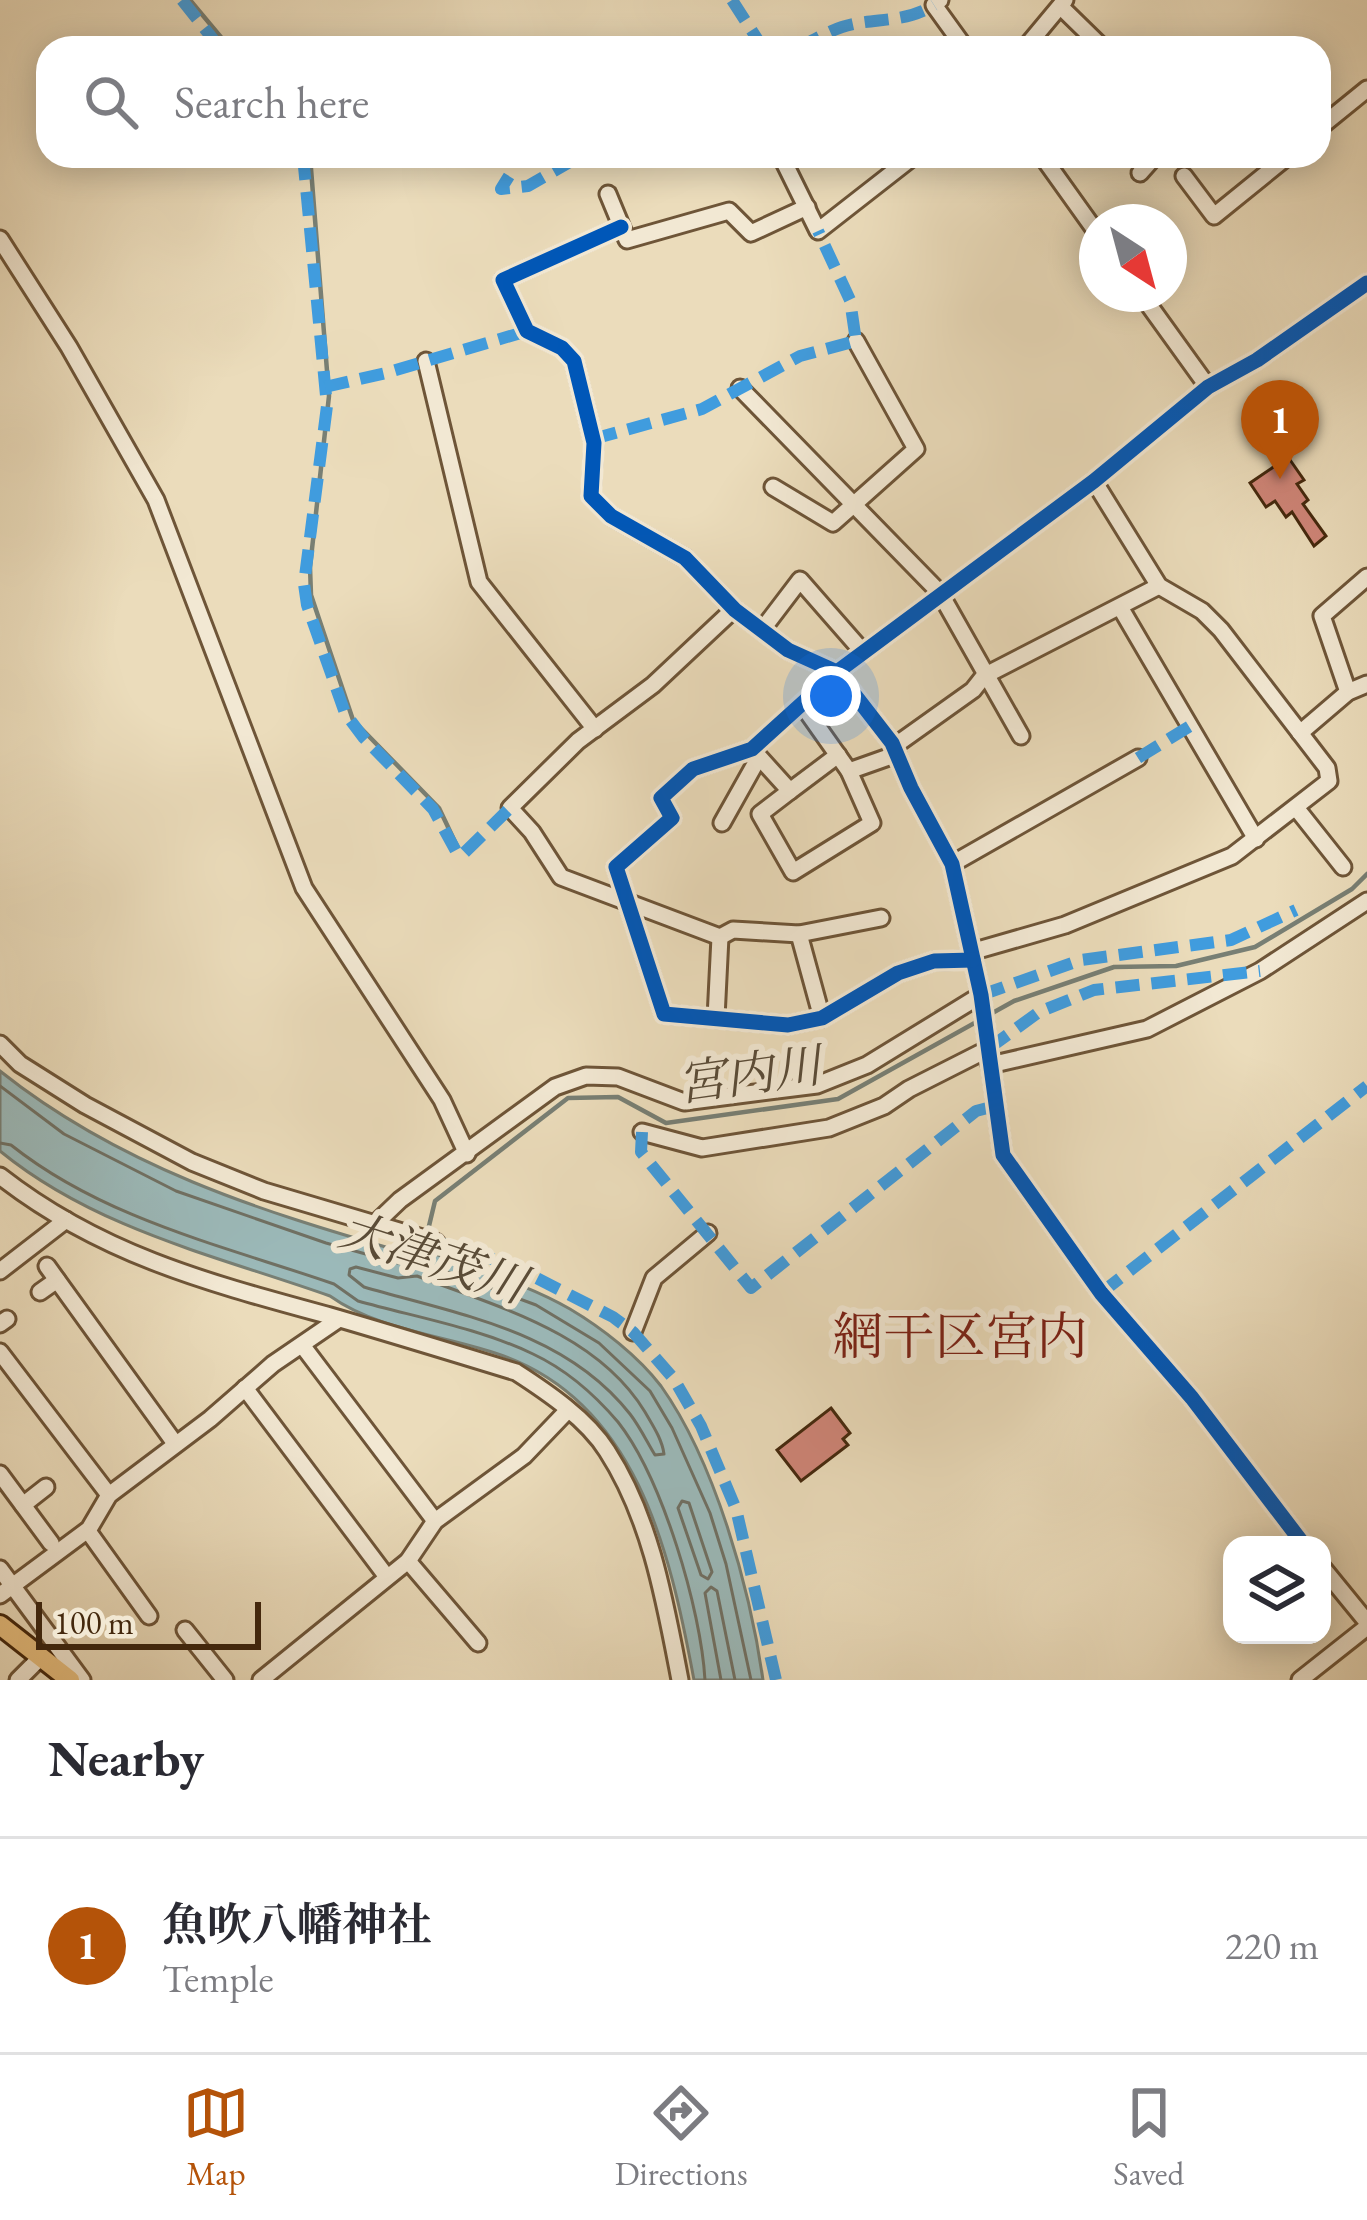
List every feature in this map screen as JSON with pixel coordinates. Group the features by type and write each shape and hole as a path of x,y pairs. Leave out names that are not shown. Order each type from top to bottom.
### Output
{"main road":[{"path":"0,1625 70,1680"}],"street":[{"path":"940,0 934,5 956,36"},
{"path":"1035,36 1063,3 1092,36"},
{"path":"1331,118 1367,88"},
{"path":"787,168 818,231 899,168"},
{"path":"1051,168 1079,208"},
{"path":"1139,173 1144,168"},
{"path":"1184,176 1214,216 1273,168"},
{"path":"608,194 627,240 729,212 751,233 807,207"},
{"path":"621,227 503,280 527,331 562,348 574,361 594,442 591,496 611,516 685,558 734,609 788,650 837,672 894,748 952,864 981,995 1004,1155 1101,1293 1192,1398 1297,1536"},
{"path":"0,239 69,347 155,500 304,887 442,1100 467,1154"},
{"path":"722,823 756,753 837,672 1094,482 1208,387 1257,360 1367,283"},
{"path":"1154,312 1208,387"},
{"path":"773,487 833,524 916,449 856,341"},
{"path":"426,361 479,582 595,729"},
{"path":"740,388 940,593 1021,736"},
{"path":"756,753 692,769 661,798 672,818 616,867 664,1014 788,1025 822,1018 898,973 934,961 972,956 1189,876 1232,856 1297,809 1329,782 1330,774 1221,630 1202,611 1160,586 1094,482"},
{"path":"1367,578 1322,616 1367,708"},
{"path":"763,630 800,580 863,652"},
{"path":"849,771 894,748 974,690 984,676 1160,586"},
{"path":"1120,607 1256,839"},
{"path":"734,609 510,808 561,877 720,937 733,930 799,934 881,918"},
{"path":"1300,733 1356,689"},
{"path":"803,706 838,755 849,771 872,823 794,872 760,814 838,755"},
{"path":"756,753 790,791"},
{"path":"952,864 1138,758"},
{"path":"1297,809 1343,867"},
{"path":"642,1132 702,1148 829,1128 884,1106 931,1077 989,1057 1148,1029 1260,971 1367,901"},
{"path":"799,934 822,1018"},
{"path":"716,1018 720,937"},
{"path":"377,1222 400,1200 555,1087 586,1076 618,1077 685,1102 818,1085 867,1065 981,995"},
{"path":"0,1044 20,1064 85,1106 192,1162 264,1191 436,1241"},
{"path":"0,1177 116,1249 180,1274 516,1372 568,1410 606,1448 636,1510 661,1577 680,1680"},
{"path":"0,1271 66,1220"},
{"path":"633,1332 654,1278 708,1233"},
{"path":"40,1292 52,1273 174,1442"},
{"path":"7,1591 88,1531 109,1495 339,1319"},
{"path":"302,1345 435,1521"},
{"path":"0,1352 109,1495"},
{"path":"245,1388 387,1577"},
{"path":"261,1680 407,1561 435,1521 524,1456 568,1410"},
{"path":"0,1474 50,1543"},
{"path":"23,1505 46,1487"},
{"path":"88,1531 139,1611"},
{"path":"407,1561 452,1623 478,1642"},
{"path":"0,1569 7,1591 82,1680"},
{"path":"1300,1680 1367,1624 1331,1578"},
{"path":"185,1630 225,1680"},
{"path":"18,1680 40,1657"}],"water":[{"name":"大津茂川","path":"0,1071 93,1134 192,1182 349,1236 403,1252 405,1245 425,1250 499,1277 570,1309 619,1343 661,1386 714,1488 749,1606 763,1680 694,1680 658,1532 614,1442 582,1405 543,1375 495,1353 388,1324 330,1296 158,1238 76,1201 0,1151"}],"building":[{"path":"1288,457 1304,480 1297,484 1308,500 1303,504 1326,536 1314,546 1292,512 1286,517 1275,501 1266,507 1250,483"},
{"path":"831,1408 850,1433 843,1439 848,1445 801,1481 777,1450"}],"waterway":[{"path":"190,0 220,36"},
{"path":"311,168 329,396 311,595 353,720 439,808 457,846"},
{"name":"宮内川","path":"422,1255 435,1201 568,1098 618,1097 666,1123 838,1099 1014,1001 1114,967 1176,966 1255,947 1352,889 1367,874"}],"marked path":[{"path":"182,0 210,36"},
{"path":"732,0 755,36"},
{"path":"821,36 934,5"},
{"path":"304,168 327,406 304,584 307,605 345,713 433,809 457,853 462,855 510,808"},
{"path":"509,176 501,189 528,186 559,168"},
{"path":"593,439 702,409 800,356 856,341 850,300 818,231"},
{"path":"325,387 527,331"},
{"path":"1138,758 1190,726"},
{"path":"981,995 1081,960 1231,940 1296,910"},
{"path":"988,1049 1039,1012 1094,990 1260,971"},
{"path":"1101,1293 1367,1086"},
{"path":"642,1132 641,1152 751,1288 976,1111 995,1106"},
{"path":"436,1242 509,1264 613,1317 633,1332 674,1379 701,1426 736,1509 776,1680"}],"cycle path":[{"path":"621,227 503,280 527,331 562,348 574,361 594,443 591,496 611,516 685,558 735,610 788,650 837,672 892,743 952,864 981,995 1003,1155 1101,1293 1192,1398 1297,1536"},
{"path":"973,960 934,961 898,973 822,1018 788,1025 664,1014 616,867 672,818 661,798 693,769 752,749 837,672 1094,481 1208,387 1257,360 1367,283"}],"place":[{"name":"魚吹八幡神社","path":"1280,479"}],"district":[{"name":"網干区宮内","path":"960,1336"}]}
